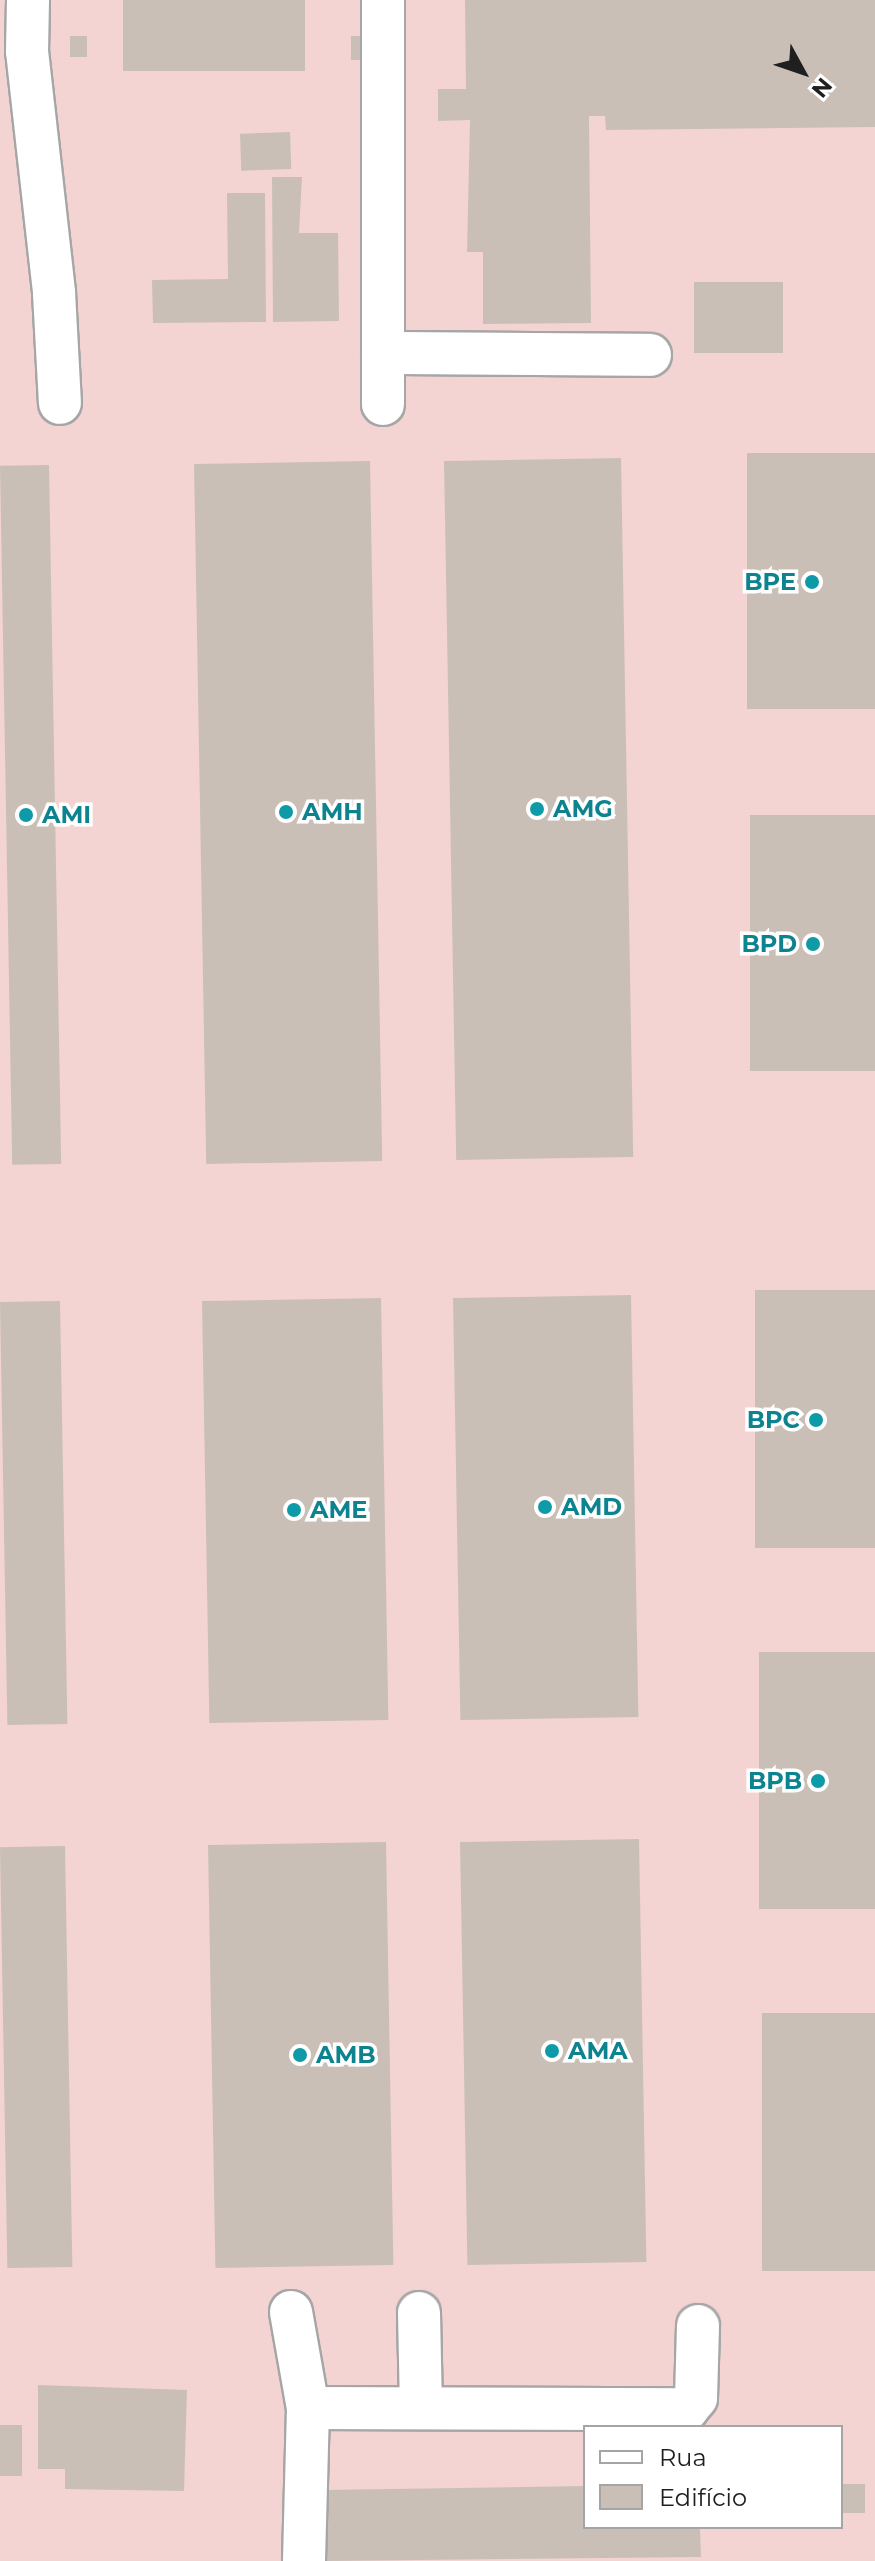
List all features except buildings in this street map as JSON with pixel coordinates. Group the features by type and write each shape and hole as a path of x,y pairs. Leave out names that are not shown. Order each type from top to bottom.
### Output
{"lane":[{"path":"28,0 27,51 54,293 60,403"},
{"path":"383,0 383,404"},
{"path":"383,353 650,355"},
{"path":"291,2312 308,2408 304,2561"},
{"path":"419,2313 421,2408"},
{"path":"308,2408 687,2409 696,2398 698,2326"}],"shaded area":[{"path":"0,0 875,0 875,2561 0,2561"}],"place":[{"name":"BPE","path":"812,582"},
{"name":"AMG","path":"537,809"},
{"name":"AMH","path":"286,812"},
{"name":"AMI","path":"26,815"},
{"name":"BPD","path":"813,944"},
{"name":"BPC","path":"816,1420"},
{"name":"AMD","path":"545,1507"},
{"name":"AME","path":"294,1510"},
{"name":"BPB","path":"818,1781"},
{"name":"AMA","path":"552,2051"},
{"name":"AMB","path":"300,2055"}]}
